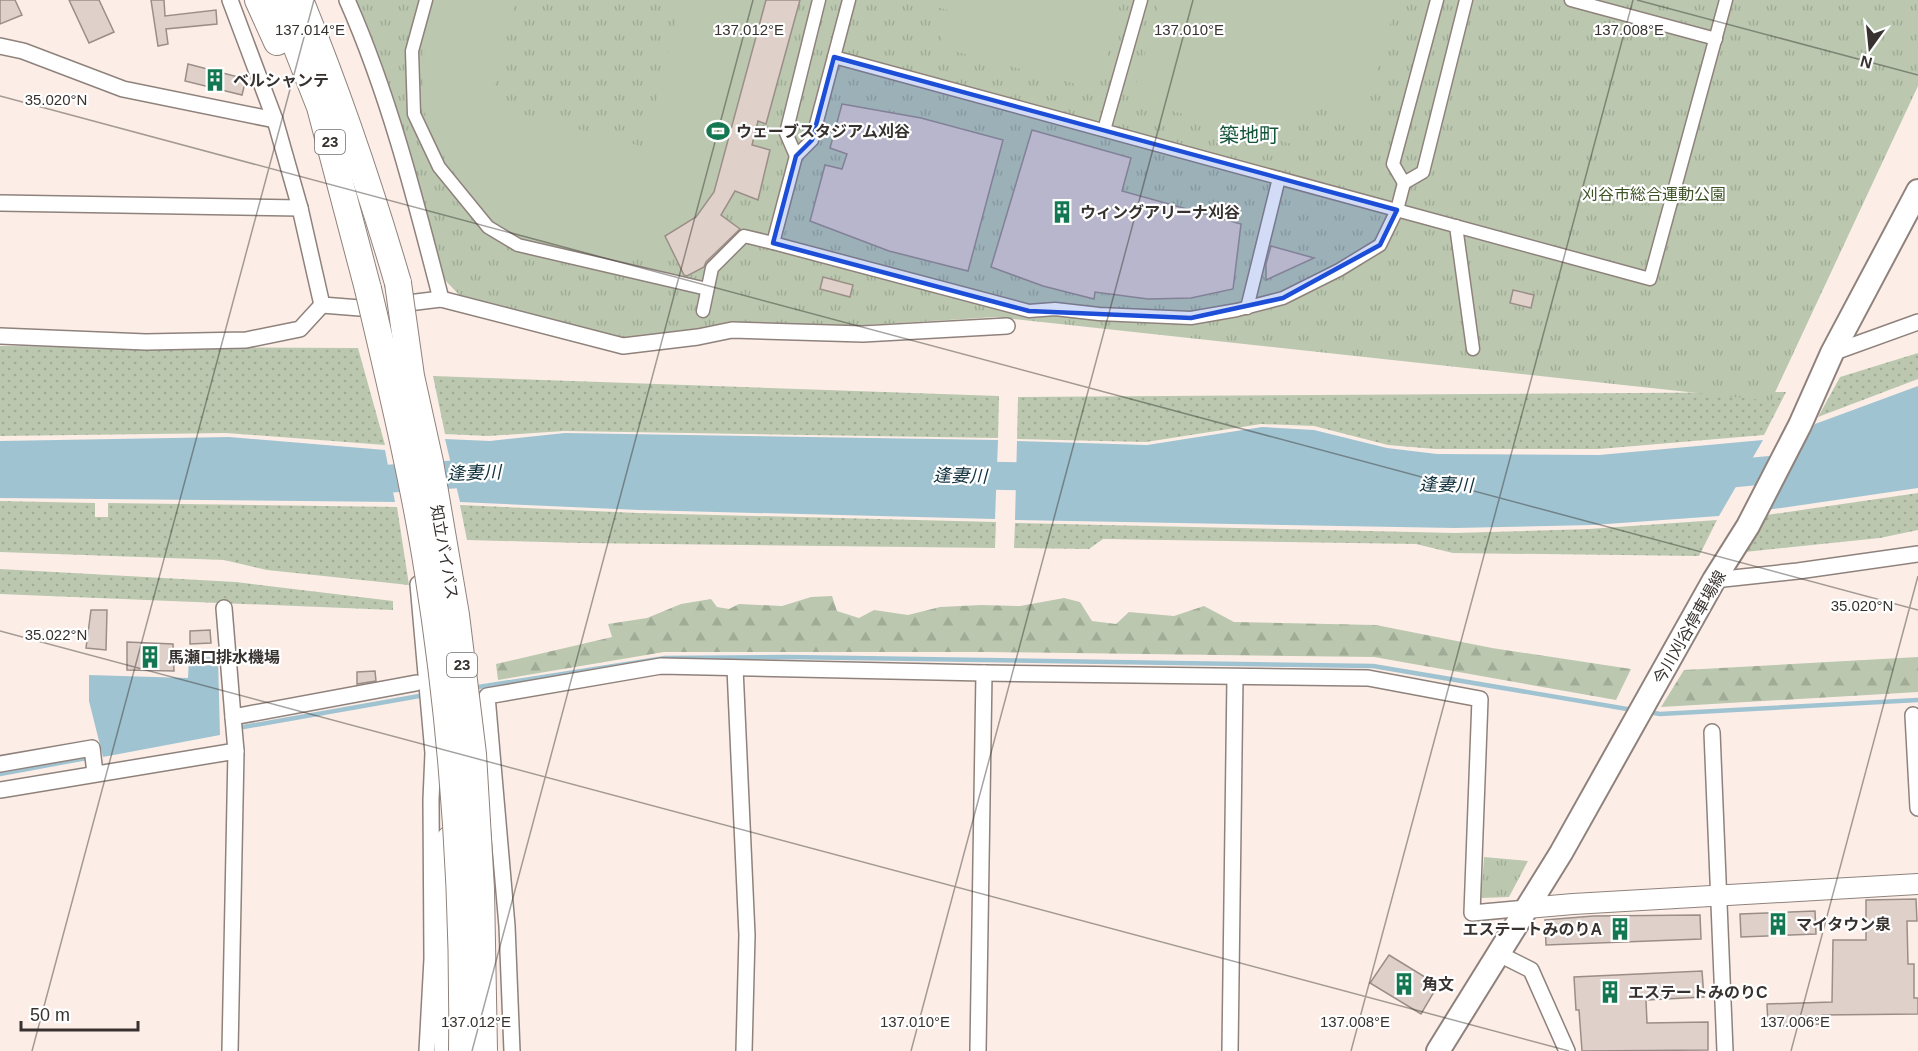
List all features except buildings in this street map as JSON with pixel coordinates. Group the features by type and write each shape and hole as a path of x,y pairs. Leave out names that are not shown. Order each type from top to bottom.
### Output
{"highway":[{"path":"258,0 285,59 320,107"},
{"name":"知立バイパス","path":"278,0 320,107 364,299 406,451 428,573 455,794 461,911 462,1051"},
{"name":"知立バイパス","path":"300,0 375,202 403,293 411,376 430,462 456,615 473,754 481,889 484,1051"},
{"name":"23","path":"315,0 361,124 391,214 403,293"},
{"path":"448,1051 446,874 455,794"},
{"path":"483,992 496,1023 496,1051"}],"main road":[{"name":"今川刈谷停車場線","path":"1438,1051 1561,854 1714,580 1748,526 1800,425 1832,354 1918,191"}],"street":[{"path":"230,0 274,120 300,208 322,305"},
{"path":"347,0 360,30 409,173 441,299"},
{"path":"426,0 412,51 414,114 439,167 488,227 518,245 707,289"},
{"path":"796,156 786,133 819,0"},
{"path":"773,243 796,156 812,140 849,0"},
{"path":"1104,130 1140,0"},
{"path":"703,311 712,268 744,236 1029,311 1055,309 1099,314 1191,318 1247,308 1283,298 1339,270 1380,245 1397,210 1404,183 1393,164 1437,0"},
{"path":"1404,183 1423,172 1466,0"},
{"path":"1571,0 1716,39"},
{"path":"834,57 1650,279 1726,0"},
{"path":"0,46 23,51 123,89 274,120"},
{"path":"1247,308 1279,178"},
{"path":"0,203 300,208"},
{"path":"1456,226 1473,349"},
{"path":"403,293 441,299 622,346 698,337 732,330 863,334 1007,326"},
{"path":"0,336 146,342 246,340 300,329 322,305 364,299"},
{"path":"1832,354 1918,322"},
{"path":"392,440 415,554 433,753 432,959 427,1051"},
{"path":"1714,580 1918,554"},
{"path":"224,608 236,751 230,1051"},
{"path":"512,1051 507,926 487,696 661,666 1368,678 1480,699 1472,913 1574,904 1918,884"},
{"path":"735,668 747,935 744,1051"},
{"path":"978,1051 984,673"},
{"path":"1230,1051 1235,677"},
{"path":"233,717 416,683"},
{"path":"1913,714 1918,808"},
{"path":"1712,732 1725,1051"},
{"path":"0,764 92,748 95,773"},
{"path":"0,790 236,751"},
{"path":"1499,954 1531,970 1567,1051"}],"highlighted area":[{"path":"834,57 1397,210 1380,245 1283,298 1191,318 1029,311 773,243 796,156 812,140"}],"green space":[{"name":"刈谷市総合運動公園","path":"352,0 1918,0 1918,86 1771,401 996,317 625,340 464,300 443,278"},
{"name":"ウェーブスタジアム刈谷","path":"435,0 516,0 489,105 644,147 682,0 800,0 766,124 757,122 752,145 770,150 758,200 735,191 721,215 742,230 716,257 685,277 671,250 617,265 524,241 491,223 464,189 434,139 425,112 422,65"},
{"path":"909,0 1121,0 1098,90 939,47 948,10"},
{"path":"1160,0 1397,0 1363,120 1303,104 1292,144 1132,100"},
{"path":"0,346 358,348 385,445 226,433 0,436"},
{"path":"1918,353 1918,379 1818,417 1840,377"},
{"path":"433,376 999,396 998,438 564,431 488,436 445,434"},
{"path":"1786,392 1764,435 1599,449 1435,449 1388,445 1314,426 1261,424 1146,442 1017,439 1018,397"},
{"path":"1918,493 1918,530 1880,538 1745,552 1767,515"},
{"path":"0,501 95,503 95,517 108,517 108,503 397,507 409,585 267,570 224,560 0,552"},
{"path":"460,505 638,513 996,522 995,548 467,540"},
{"path":"1717,520 1699,556 1453,553 1416,544 1103,539 1089,549 1014,548 1015,523 1455,533 1589,529"},
{"path":"0,569 236,582 393,601 393,610 0,594"},
{"path":"832,596 837,611 859,618 874,610 908,615 940,607 1020,606 1064,598 1080,602 1092,621 1116,624 1129,612 1174,616 1204,606 1234,622 1376,625 1492,648 1631,669 1616,700 1374,657 988,652 664,652 498,680 496,664 612,637 608,624 647,618 681,604 711,599 717,607 729,609 739,604 782,606 811,597"},
{"path":"1918,657 1918,692 1661,707 1684,670"},
{"path":"1484,857 1528,861 1509,897 1481,898"}],"water":[{"path":"1918,386 1918,488 1767,510 1815,424"},
{"path":"1262,427 1314,430 1387,448 1437,454 1599,455 1763,440 1719,516 1593,525 1455,528 1015,520 1017,441 1147,445"},
{"path":"565,433 998,440 995,519 639,510 460,502 445,439 490,441"},
{"path":"229,437 385,450 395,502 0,498 0,441"},
{"path":"189,657 218,657 220,735 103,757 89,701 89,675 188,678"}],"waterway":[{"name":"逢妻川","path":"1705,476 1802,467"},
{"name":"逢妻川","path":"353,481 492,472"},
{"name":"逢妻川","path":"958,475 1053,477"},
{"path":"472,688 665,658 787,657 1373,666 1633,710"},
{"path":"238,728 425,695"},
{"path":"1648,712 1660,714 1918,700"},
{"path":"0,774 92,757"}],"place":[{"name":"ベルシャンテ","path":"215,80"},
{"name":"ウェーブスタジアム刈谷","path":"718,131"},
{"name":"ウィングアリーナ刈谷","path":"1062,212"},
{"name":"馬瀬口排水機場","path":"150,657"},
{"name":"マイタウン泉","path":"1778,924"},
{"name":"エステートみのりA","path":"1620,929"},
{"name":"角文","path":"1404,984"},
{"name":"エステートみのりC","path":"1610,992"}],"district":[{"name":"築地町","path":"1249,135"}]}
